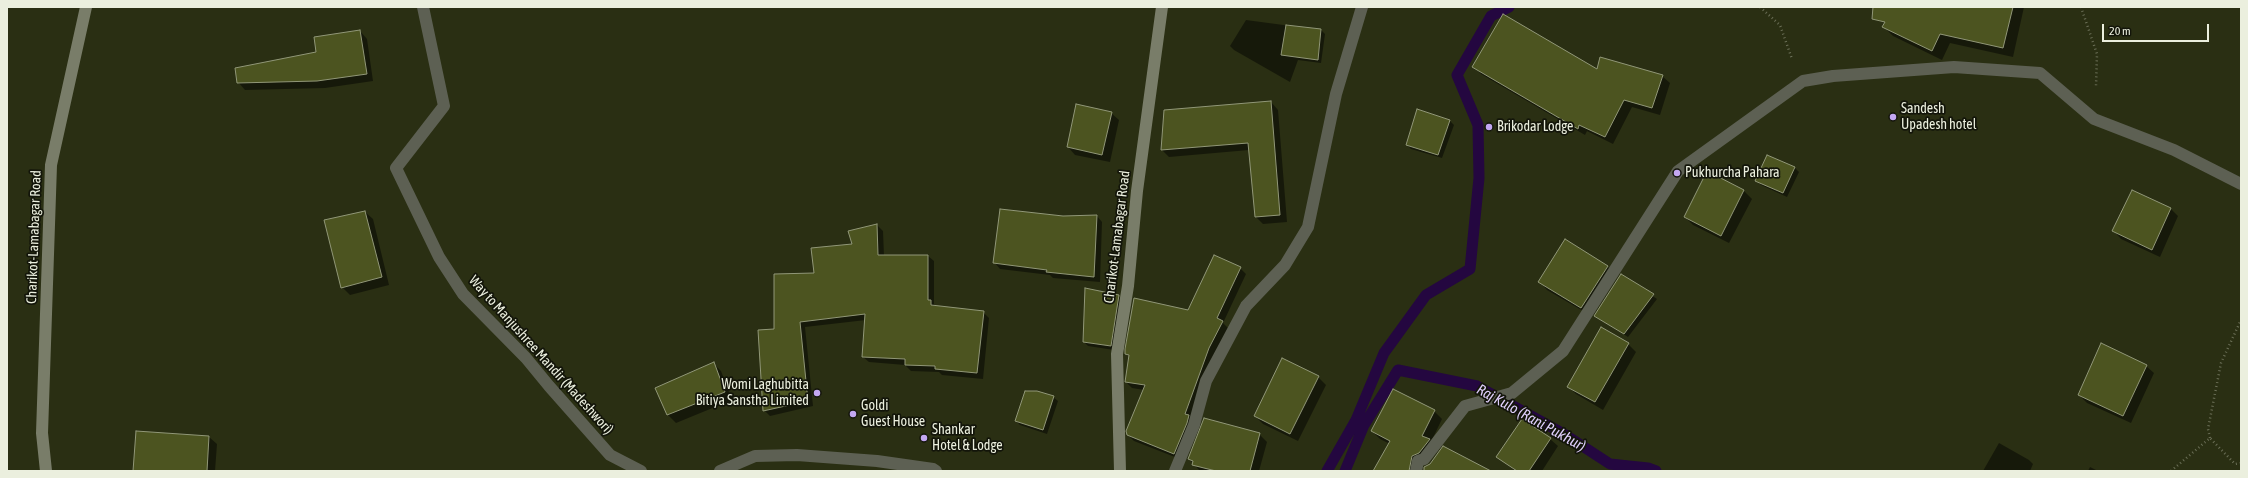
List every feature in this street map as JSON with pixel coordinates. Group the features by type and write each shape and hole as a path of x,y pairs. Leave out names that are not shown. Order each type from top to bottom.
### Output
{"main road":[{"name":"Charikot-Lamabagar Road","path":"46,471 42,433 51,165 86,7"},
{"name":"Charikot-Lamabagar Road","path":"1120,471 1117,354 1128,286 1137,191 1162,7"}],"street":[{"name":"Way to Manjushree Mandir (Madeshwori)","path":"423,7 444,106 396,168 439,257 463,294 526,358 610,455 641,471"},
{"path":"1175,471 1194,425 1206,381 1246,306 1285,265 1308,227 1336,94 1362,7"},
{"path":"1416,471 1418,461 1424,459 1465,406 1512,393 1563,351 1678,171 1803,82 1833,76 1954,67 2040,73 2094,119 2174,150 2241,184"},
{"path":"720,471 755,456 797,455 877,461 933,469 936,471"}],"path":[{"path":"1760,7 1780,25 1789,54 1803,82"},
{"path":"2081,7 2097,54 2094,119"},
{"path":"2241,320 2221,363 2208,428 2210,438 2235,464 2241,463"},
{"path":"2171,471 2210,438"}],"building":[{"path":"1873,7 2013,7 2003,48 1940,34 1932,51 1882,27 1885,22 1872,19"},
{"path":"1503,14 1597,69 1600,57 1663,75 1652,108 1624,100 1605,137 1579,125 1578,129 1472,67"},
{"path":"1286,25 1321,29 1318,60 1281,55"},
{"path":"360,30 367,74 317,81 237,83 235,68 316,52 314,37"},
{"path":"1271,101 1280,215 1255,217 1248,143 1161,150 1164,110"},
{"path":"1076,104 1112,112 1102,155 1067,147"},
{"path":"1417,109 1450,120 1438,155 1406,145"},
{"path":"1767,155 1795,167 1783,193 1755,181"},
{"path":"1707,171 1744,190 1721,236 1684,217"},
{"path":"2132,190 2171,208 2152,250 2112,231"},
{"path":"1000,209 1063,216 1097,215 1094,277 1046,272 1047,270 993,263"},
{"path":"365,211 382,277 341,288 324,220"},
{"path":"877,224 878,255 928,255 928,300 931,300 931,305 984,311 977,373 935,369 935,366 905,365 905,359 862,357 865,314 800,322 808,401 763,411 758,330 774,329 774,274 814,273 811,248 852,244 848,231"},
{"path":"1565,239 1608,266 1581,308 1538,282"},
{"path":"1214,255 1241,267 1217,318 1223,321 1209,348 1185,414 1189,415 1187,423 1174,454 1127,435 1126,431 1145,385 1125,382 1129,355 1125,354 1125,349 1134,298 1188,310"},
{"path":"1621,274 1654,294 1624,334 1594,316"},
{"path":"1085,288 1119,295 1111,346 1083,342"},
{"path":"1601,327 1629,343 1595,402 1567,387"},
{"path":"2101,343 2147,365 2123,416 2078,395"},
{"path":"1282,358 1319,376 1290,434 1254,416"},
{"path":"714,362 725,392 667,415 655,388"},
{"path":"1393,389 1435,410 1422,436 1430,439 1419,453 1412,456 1409,471 1373,471 1390,441 1371,431"},
{"path":"1025,391 1037,391 1054,396 1043,430 1015,421"},
{"path":"1204,418 1260,433 1250,471 1216,471 1192,465 1193,461 1188,459"},
{"path":"1522,419 1551,438 1529,471 1517,471 1496,457"},
{"path":"136,431 209,436 207,471 133,471"},
{"path":"1443,446 1491,471 1424,471 1424,467 1430,464"}],"waterway":[{"path":"1327,471 1356,420 1384,353 1426,295 1470,269 1479,178 1478,125 1457,75 1491,16 1509,7"},
{"name":"Raj Kulo (Rani Pukhur)","path":"1345,471 1364,425 1398,370 1477,386 1564,434 1610,464 1648,468 1656,471"}],"place":[{"name":"Sandesh Upadesh hotel","path":"1893,117"},
{"name":"Brikodar Lodge","path":"1489,127"},
{"name":"Pukhurcha Pahara","path":"1677,173"},
{"name":"Womi Laghubitta Bitiya Sanstha Limited","path":"817,393"},
{"name":"Goldi Guest House","path":"853,414"},
{"name":"Shankar Hotel & Lodge","path":"924,438"}]}
